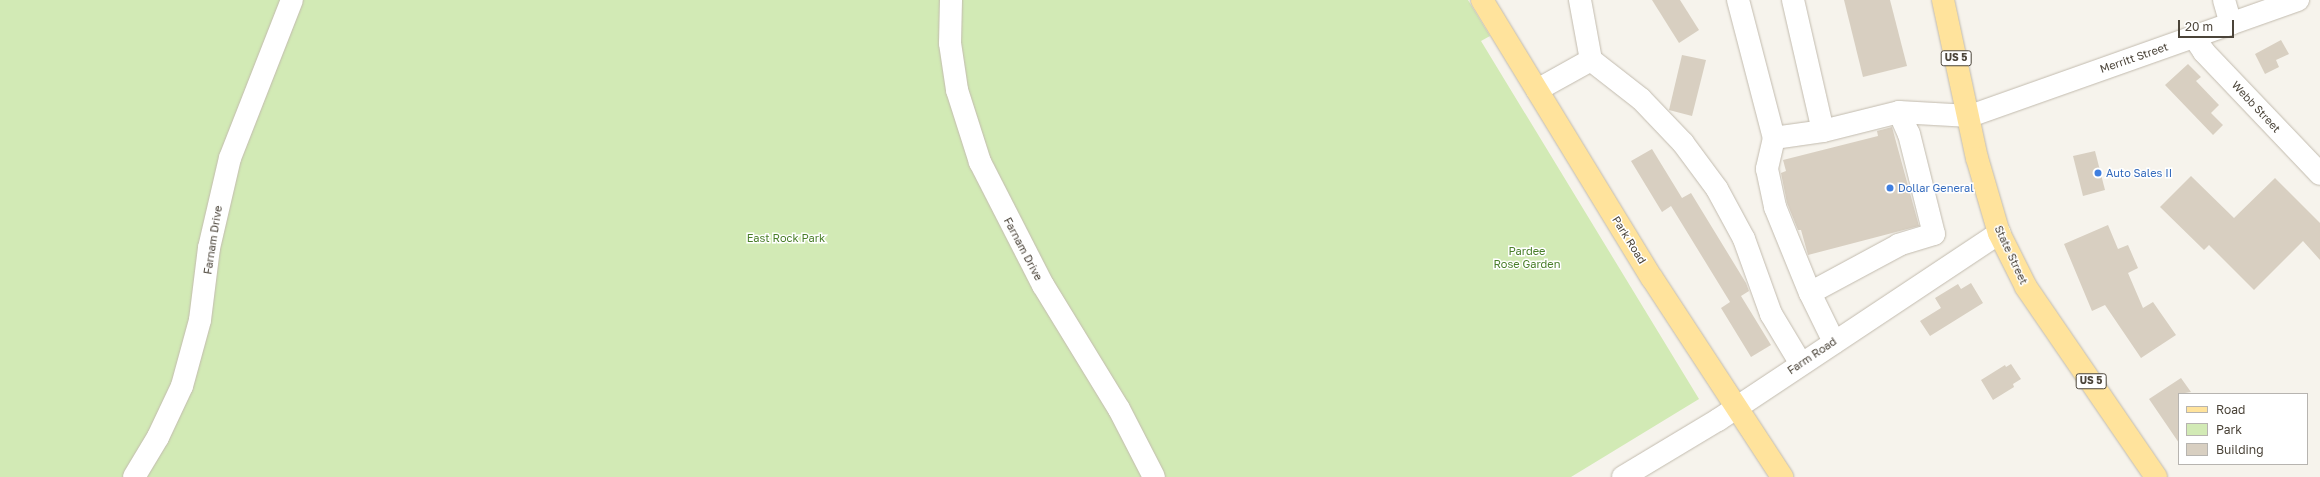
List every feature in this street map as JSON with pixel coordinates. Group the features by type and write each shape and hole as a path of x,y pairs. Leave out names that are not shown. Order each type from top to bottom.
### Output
{"main road":[{"name":"Park Road","path":"1482,0 1735,408 1782,477"},
{"name":"State Street","path":"1942,0 1970,116 1977,158 1998,233 2026,287 2156,477"}],"street":[{"name":"Farnam Drive","path":"134,477 158,437 182,386 200,320 209,248 230,158 292,0"},
{"name":"Farnam Drive","path":"950,0 950,43 957,90 980,162 1036,272 1119,409 1154,477"},
{"path":"1580,0 1591,60 1641,99 1683,143 1717,189 1744,239 1771,314 1801,364"},
{"path":"1738,0 1774,138 1767,169 1775,207 1810,293 1834,342"},
{"path":"1792,0 1823,131"},
{"path":"2224,0 2231,24"},
{"name":"Merritt Street","path":"1970,116 2298,0"},
{"name":"Webb Street","path":"2194,37 2204,52 2320,174"},
{"path":"1537,90 1591,60"},
{"path":"1774,138 1823,131 1899,112 1970,116"},
{"path":"1899,112 1909,134 1934,234 1946,242 1960,257"},
{"name":"Farm Road","path":"1623,477 1735,408 1998,233"},
{"path":"1810,293 1899,245 1934,234"}],"green space":[{"name":"East Rock Park","path":"0,0 1468,0 1490,36 1481,41 1699,399 1571,477 0,477"}],"building":[{"path":"1652,0 1680,0 1699,30 1679,43"},
{"path":"1844,0 1890,0 1907,66 1863,77"},
{"path":"2281,40 2289,54 2276,60 2279,67 2265,74 2255,54"},
{"path":"1682,55 1706,60 1692,116 1669,110"},
{"path":"2188,64 2201,77 2196,81 2219,105 2211,113 2223,125 2213,135 2165,85"},
{"path":"1892,127 1919,226 1808,255 1801,230 1798,230 1787,203 1781,173 1786,171 1783,160 1878,136 1877,131"},
{"path":"1652,149 1682,198 1691,193 1746,283 1749,291 1741,296 1771,345 1751,357 1721,308 1730,302 1671,206 1662,212 1631,161"},
{"path":"2095,151 2105,190 2083,196 2073,156"},
{"path":"2191,176 2234,218 2275,178 2320,223 2320,260 2303,241 2254,290 2209,245 2204,250 2160,207"},
{"path":"2108,225 2118,249 2128,245 2138,268 2128,273 2143,308 2153,302 2176,335 2141,358 2105,305 2092,311 2064,244"},
{"path":"1971,283 1983,303 1930,336 1920,321 1941,308 1935,298 1958,284 1961,289"},
{"path":"2011,364 2021,379 2013,384 2014,387 1993,400 1981,380 2005,365 2006,367"},
{"path":"2181,378 2191,392 2178,393 2178,442 2149,399"}],"place":[{"name":"Auto Sales II","path":"2098,173"},
{"name":"Dollar General","path":"1890,188"}],"park label":[{"name":"Pardee Rose Garden","path":"1527,258"}]}
